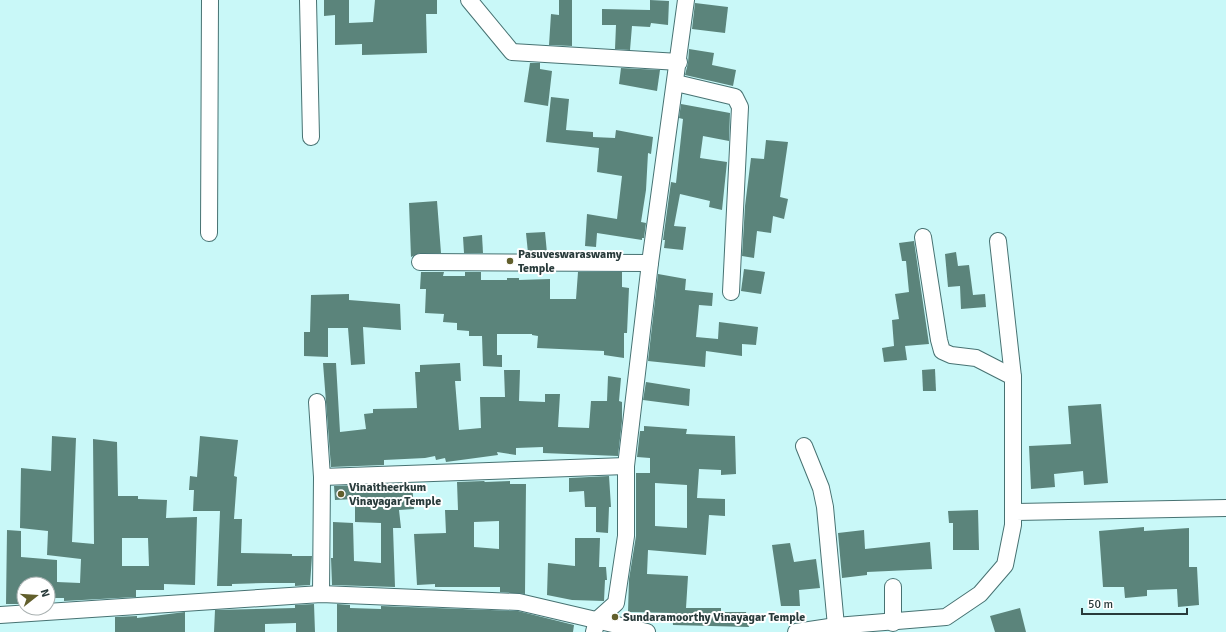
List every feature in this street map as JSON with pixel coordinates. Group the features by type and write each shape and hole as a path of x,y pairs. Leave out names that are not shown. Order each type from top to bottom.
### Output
{"street":[{"path":"209,233 210,0"},
{"path":"308,0 311,137"},
{"path":"469,0 512,52 679,62"},
{"path":"595,626 616,603 626,536 626,466 650,263 679,62 686,0"},
{"path":"676,83 735,97 740,106 731,292"},
{"path":"923,237 942,351 951,355 976,358 1013,377"},
{"path":"796,632 836,626 893,623 946,617 980,594 1005,565 1013,525 1013,377 998,241"},
{"path":"420,262 650,263"},
{"path":"318,402 322,477 321,594"},
{"path":"804,446 821,488 825,507 836,626"},
{"path":"322,477 626,466"},
{"path":"1013,512 1226,508"},
{"path":"893,588 893,623"},
{"path":"0,615 321,594 519,602 595,626 647,632"}],"building":[{"path":"324,0 349,0 349,23 373,22 375,0 437,0 437,14 426,14 427,53 362,55 362,44 335,45 335,15 324,16"},
{"path":"559,0 572,0 572,46 549,45 551,14 559,15"},
{"path":"650,0 669,1 668,25 651,23 650,27 632,26 630,50 615,49 616,25 602,25 602,9 650,10"},
{"path":"695,3 728,7 725,33 692,29"},
{"path":"689,49 714,53 712,65 736,70 733,86 685,75"},
{"path":"530,63 540,63 540,69 552,71 548,106 524,102"},
{"path":"621,68 660,70 657,91 619,84"},
{"path":"551,97 569,99 566,130 593,132 593,137 615,138 616,130 653,137 651,154 648,153 646,190 641,222 646,223 644,238 642,238 642,240 597,233 596,247 585,246 587,214 617,219 622,176 597,172 599,148 546,142"},
{"path":"681,104 730,113 729,141 703,136 700,158 727,162 722,210 709,207 710,201 680,194 674,226 686,227 683,250 664,248 665,240 663,240 671,182 676,183 683,119 679,118"},
{"path":"766,140 788,142 780,197 788,199 784,219 773,216 771,233 757,231 754,258 742,256 745,206 751,158 764,159"},
{"path":"437,201 441,253 420,253 411,257 409,203"},
{"path":"545,232 547,253 528,253 526,233"},
{"path":"482,235 483,253 464,253 463,237"},
{"path":"914,241 929,344 905,346 907,360 884,362 882,348 894,346 892,320 899,319 895,294 909,292 906,261 902,261 899,243"},
{"path":"956,252 958,266 969,265 973,295 985,294 986,307 961,309 960,286 948,287 945,254"},
{"path":"744,269 765,272 761,294 741,291"},
{"path":"421,272 444,272 443,276 465,276 465,272 481,272 481,280 507,280 507,278 519,278 519,280 550,279 550,299 576,299 578,272 622,272 622,287 629,288 627,333 624,333 624,358 604,355 604,351 537,348 538,336 532,334 497,334 497,355 502,355 502,367 483,366 482,336 469,336 469,331 457,330 457,323 443,322 444,314 425,313 426,289 420,289"},
{"path":"658,274 686,279 685,290 713,293 712,306 699,305 696,337 718,339 719,322 758,327 756,345 742,344 742,356 706,351 705,367 648,361"},
{"path":"349,294 349,300 400,304 401,330 363,327 365,364 351,365 348,328 328,328 328,357 304,356 304,332 310,332 311,295"},
{"path":"323,363 336,363 340,432 366,429 364,414 373,413 373,409 417,408 415,372 420,372 420,365 460,363 461,381 455,381 459,430 481,428 480,397 505,397 504,370 520,370 519,401 545,402 545,394 560,394 558,427 589,428 591,401 607,401 608,376 621,378 619,401 622,402 622,421 618,456 543,453 543,447 516,448 516,455 497,452 498,455 446,462 445,458 436,460 435,456 425,458 384,460 384,465 331,467"},
{"path":"935,369 936,391 923,391 922,370"},
{"path":"646,382 690,389 689,406 643,400"},
{"path":"1101,404 1108,483 1084,485 1083,471 1054,474 1055,487 1031,489 1029,446 1071,444 1068,406"},
{"path":"644,426 687,429 686,434 735,436 736,474 721,475 721,470 699,469 697,498 725,499 725,516 709,515 706,555 648,550 647,574 688,576 686,608 721,608 721,612 746,612 749,627 673,625 672,613 628,612 629,579 636,536 636,473 650,473 650,458 637,457 640,431 644,431","holes":["655,483 687,485 687,528 655,526"]},
{"path":"52,436 76,438 72,542 94,544 93,439 117,442 118,496 138,496 138,499 167,500 166,518 197,517 195,585 164,584 164,590 136,590 136,597 64,601 64,598 56,598 56,576 16,576 16,604 6,604 7,530 21,531 21,557 57,560 57,582 80,583 81,559 47,555 48,531 20,528 21,468 51,471","holes":["122,538 148,538 149,566 122,566"]},
{"path":"200,436 238,440 234,476 237,477 234,519 242,519 241,553 312,556 310,585 295,586 295,583 266,583 217,586 220,511 193,511 194,490 189,490 190,476 197,477"},
{"path":"609,476 611,507 609,507 608,533 596,532 596,507 585,507 584,491 569,492 569,478"},
{"path":"510,481 510,484 526,484 525,594 500,592 500,587 435,587 435,584 417,585 414,534 446,533 445,510 458,510 457,482","holes":["499,521 499,549 474,547 474,522"]},
{"path":"412,483 414,509 399,510 401,528 393,528 395,587 332,585 331,558 333,558 333,522 353,523 354,561 381,563 381,523 355,522 355,499 335,500 334,486 385,484 385,487"},
{"path":"978,510 979,550 953,550 953,523 949,523 948,511"},
{"path":"1144,527 1144,531 1189,528 1189,567 1197,567 1199,605 1178,607 1177,589 1147,590 1147,596 1125,598 1124,587 1103,587 1099,531"},
{"path":"864,530 865,549 930,542 932,569 867,572 867,575 842,578 838,533"},
{"path":"575,538 600,538 599,567 606,567 607,580 605,580 604,601 572,600 547,595 548,563 575,566"},
{"path":"790,543 794,562 816,559 820,588 799,590 800,606 781,606 772,545"},
{"path":"314,604 315,632 296,632 296,623 265,624 265,632 214,632 215,610 295,608 295,605"},
{"path":"337,604 350,605 350,608 381,609 381,606 518,611 574,625 573,632 337,632"},
{"path":"1020,608 1026,632 995,632 990,616"},
{"path":"185,612 185,632 115,632 115,617 137,616 137,618"}],"place":[{"name":"Pasuveswaraswamy Temple","path":"510,261"},
{"name":"Vinaitheerkum Vinayagar Temple","path":"341,494"},
{"name":"Sundaramoorthy Vinayagar Temple","path":"615,617"}]}
